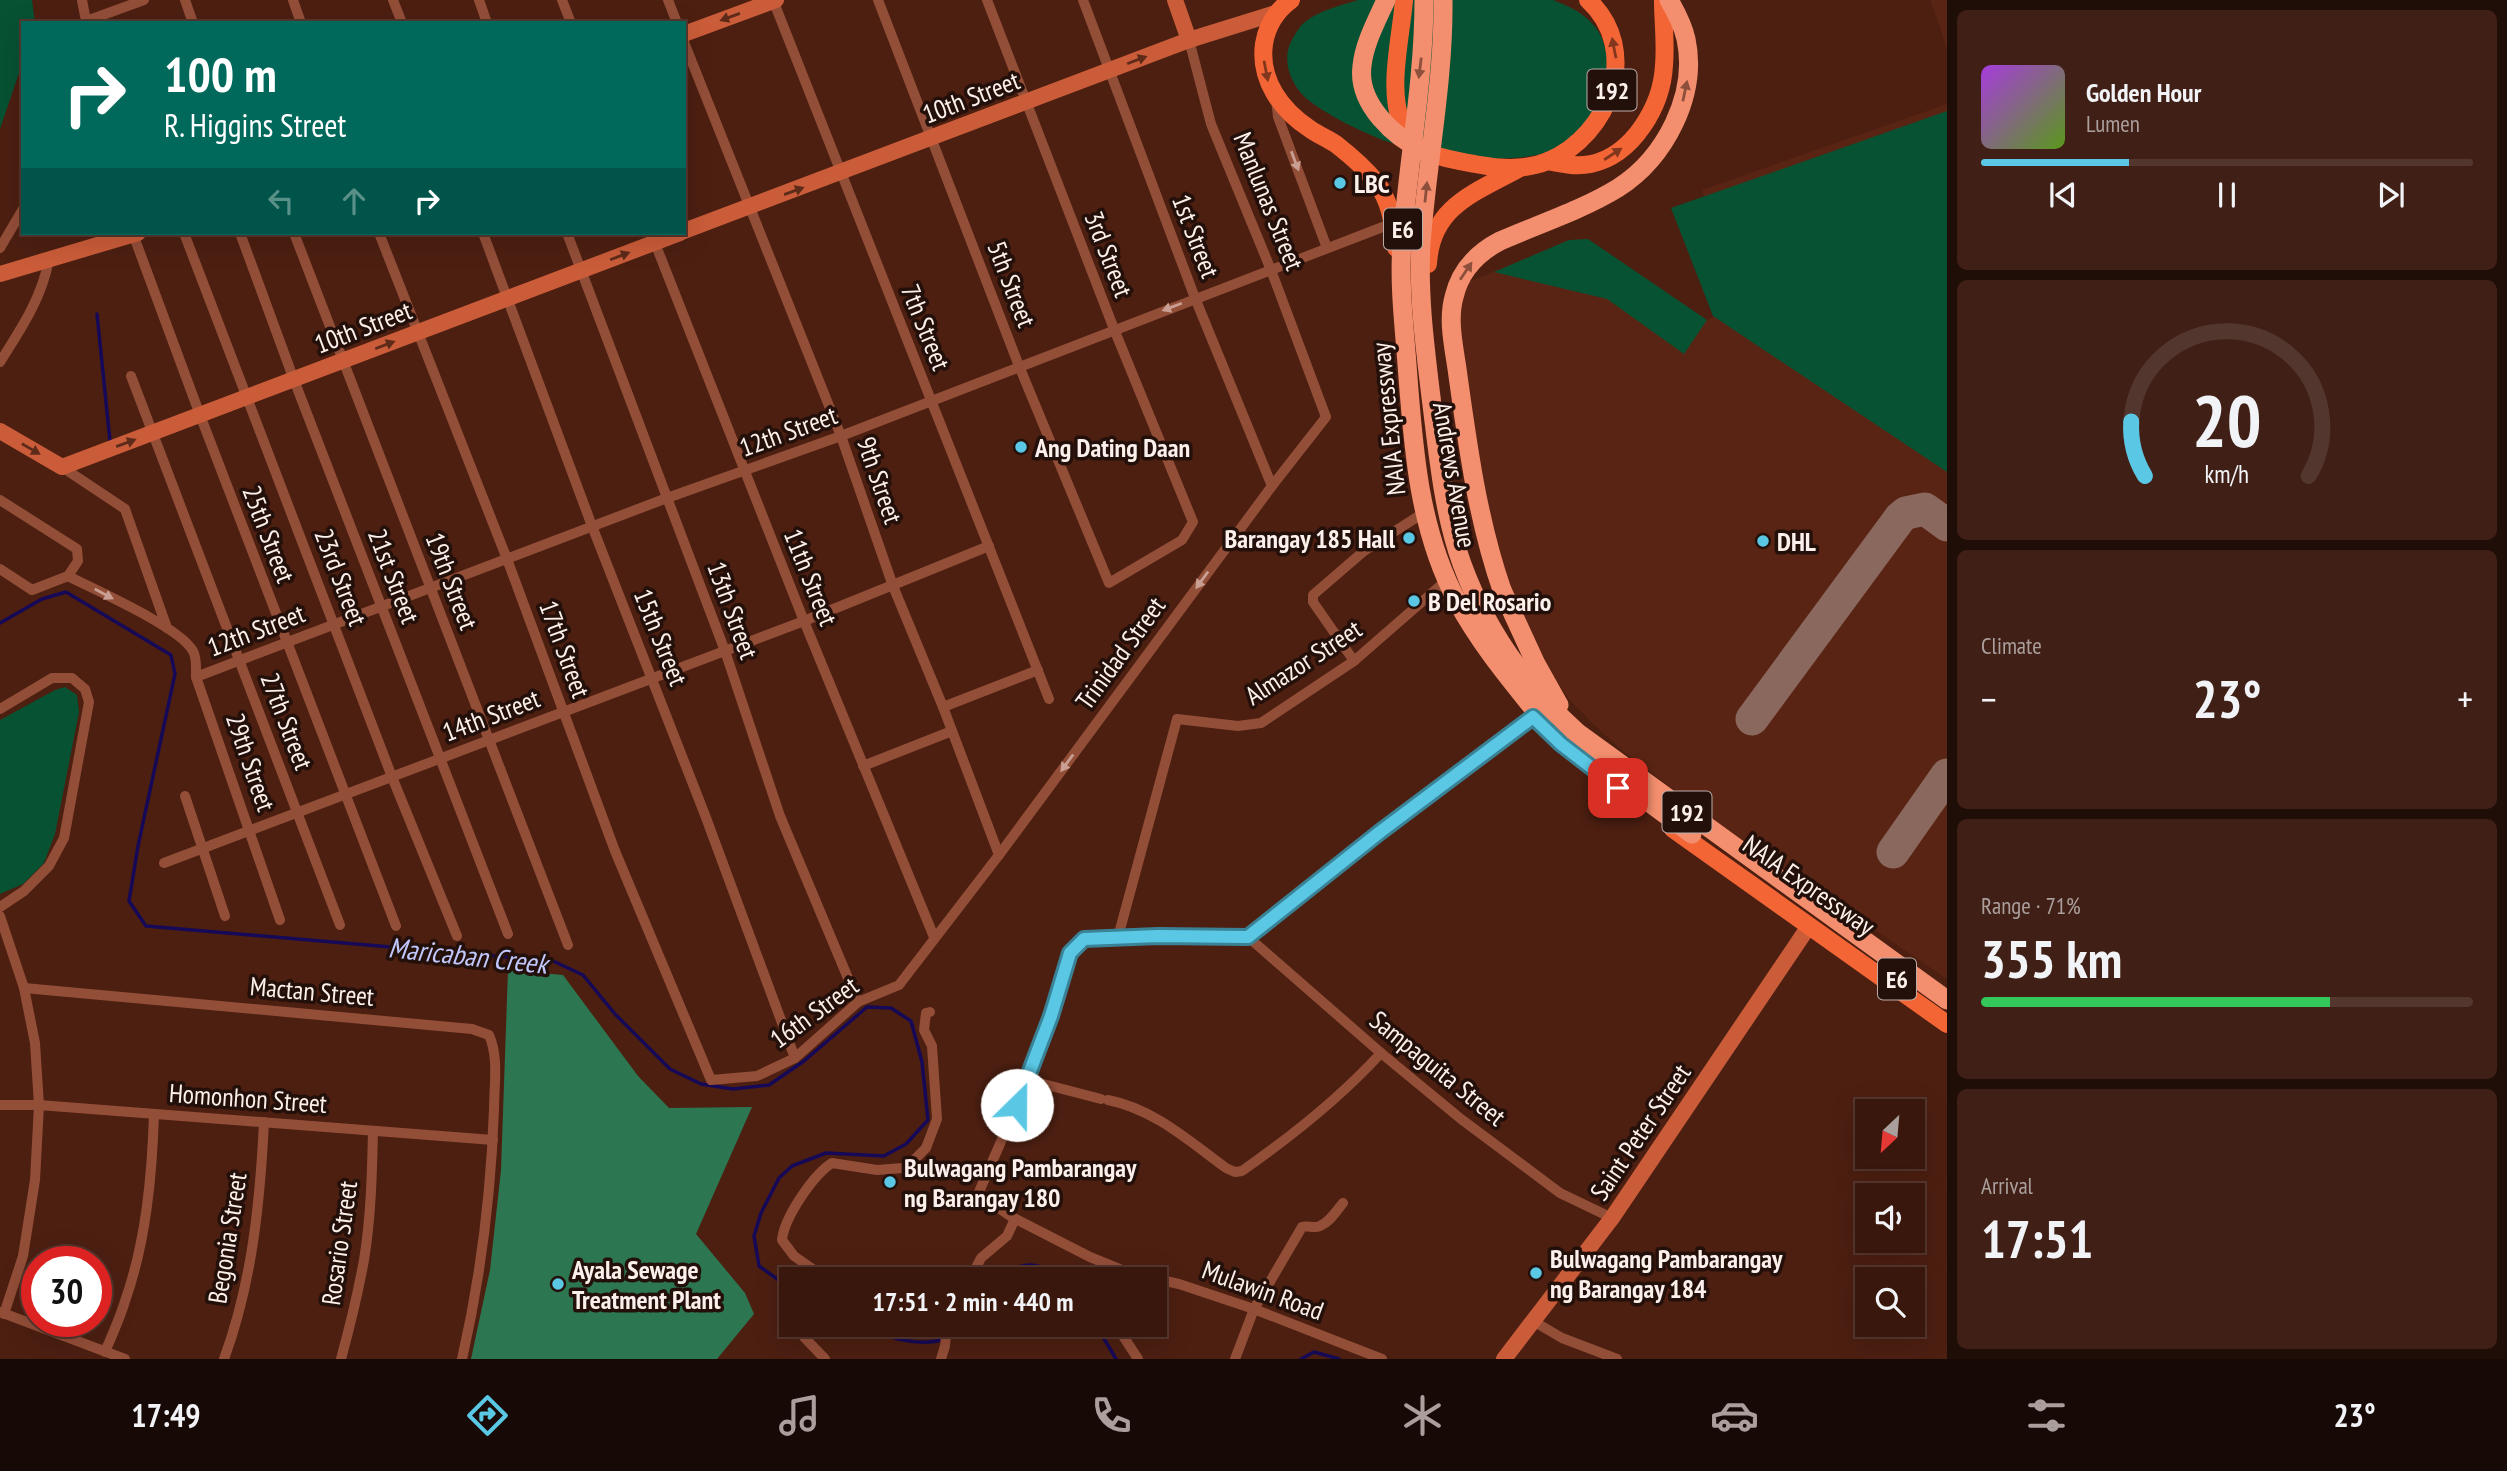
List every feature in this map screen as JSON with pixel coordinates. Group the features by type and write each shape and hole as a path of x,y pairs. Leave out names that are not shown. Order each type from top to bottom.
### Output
{"highway":[{"path":"1386,0 1365,54 1361,79 1376,113 1399,137 1427,153"},
{"name":"NAIA Expressway","path":"1424,0 1423,49 1402,245 1401,298 1414,458 1419,486 1443,570 1457,601 1490,654 1537,713 1566,741 1626,787 1947,1015"},
{"name":"NAIA Expressway","path":"1443,0 1442,52 1421,246 1421,294 1444,493 1461,562 1474,595 1502,646 1544,701 1574,729 1644,783 1944,996"},
{"path":"1574,729 1526,643 1502,590 1488,550 1465,425 1452,326 1452,304 1463,274 1485,250 1616,188 1637,172 1656,152 1680,109 1688,75 1688,48 1684,32 1669,0"}],"main road":[{"path":"1404,0 1395,88 1396,108 1404,130 1417,146 1427,153"},
{"name":"192","path":"1427,153 1472,164 1518,169 1548,161 1569,149 1592,128 1606,106 1614,85 1617,65 1613,40 1602,16 1588,0"},
{"path":"1548,161 1575,166 1602,161 1626,145 1645,123 1658,94 1664,66 1663,0"},
{"name":"192","path":"1276,96 1267,79 1264,58 1266,36 1282,5"},
{"name":"Andrews Avenue","path":"1276,96 1300,122 1335,143 1375,182 1389,206 1430,509 1451,586 1478,646 1533,717 1561,744 1661,820 1947,1024"},
{"name":"Andrews Avenue","path":"1518,169 1472,194 1449,211 1433,234 1429,252 1429,319 1441,438 1456,526 1475,582 1502,637 1548,698 1575,724 1674,803 1944,996"},
{"path":"1451,586 1475,582"},
{"path":"1661,820 1674,803"},
{"path":"1925,1008 1944,996"}],"street":[{"path":"82,0 85,16 89,20 98,20 144,0"},
{"path":"185,0 192,21"},
{"path":"293,0 300,21"},
{"path":"394,0 401,21"},
{"path":"479,0 486,21"},
{"path":"562,0 570,21"},
{"path":"668,0 676,21"},
{"path":"686,33 775,0"},
{"name":"7th Street","path":"775,0 1049,699"},
{"name":"5th Street","path":"878,0 1019,366 1109,583"},
{"name":"3rd Street","path":"987,0 1114,329 1193,522 1182,540 1109,583"},
{"name":"1st Street","path":"1083,0 1195,298 1272,486"},
{"name":"Manlunas Street","path":"1175,0 1189,40 1211,124 1271,270 1326,417"},
{"name":"10th Street","path":"686,231 1282,5"},
{"name":"9th Street","path":"686,46 841,436 892,586 943,708 999,855"},
{"path":"1276,96 1278,117 1327,248"},
{"path":"0,248 21,212"},
{"name":"12th Street","path":"196,677 592,526 841,436 1393,223"},
{"path":"0,274 129,235"},
{"name":"25th Street","path":"137,235 200,415 396,926"},
{"name":"23rd Street","path":"185,235 392,777 457,936"},
{"name":"21st Street","path":"241,235 508,934"},
{"name":"19th Street","path":"295,235 568,945"},
{"name":"17th Street","path":"380,235 507,559 615,851 710,1080"},
{"name":"15th Street","path":"483,235 795,1058"},
{"name":"13th Street","path":"568,235 725,651 780,816 858,1002"},
{"name":"10th Street","path":"62,467 581,271 652,238"},
{"name":"11th Street","path":"652,238 804,621 934,937"},
{"path":"0,362 25,323 44,283 49,259"},
{"name":"27th Street","path":"131,376 340,925"},
{"name":"Trinidad Street","path":"951,916 1326,417"},
{"name":"29th Street","path":"0,430 125,509 167,628"},
{"path":"0,500 77,549 78,561 68,576 32,590 0,569"},
{"path":"1354,661 1312,602 1313,595 1364,551 1430,509"},
{"name":"14th Street","path":"164,863 804,621 989,546"},
{"name":"29th Street","path":"68,576 167,628 193,652 196,677 280,920"},
{"name":"Almazor Street","path":"1118,937 1177,719 1238,726 1261,723 1354,661 1451,586"},
{"path":"943,708 1038,670"},
{"path":"0,709 52,678 72,678 85,689 89,702 64,838 49,866 24,891 0,907"},
{"path":"1381,1052 1356,1080 1311,1119 1242,1171 1235,1172 1147,1112 1126,1103 1028,1080 1070,953 1084,939 1248,937 1380,832 1533,717"},
{"path":"863,766 952,731"},
{"path":"185,796 225,916"},
{"path":"0,916 24,988 35,1043 39,1105 35,1180 23,1256 2,1313 125,1359"},
{"name":"16th Street","path":"710,1080 757,1076 795,1058 858,1002 899,985 951,916"},
{"name":"Saint Peter Street","path":"1504,1359 1612,1218 1809,926"},
{"name":"Sampaguita Street","path":"1248,937 1461,1119 1560,1193 1612,1218"},
{"name":"Mactan Street","path":"24,988 481,1030 489,1035 493,1044 495,1077 488,1214 475,1301 462,1359"},
{"path":"810,1267 794,1256 782,1240 783,1230 811,1184 828,1166 836,1163 877,1170 903,1168 926,1148 937,1119 932,1046 924,1030 926,1013 930,1012"},
{"name":"Mulawin Road","path":"1028,1080 978,1194 1015,1219 1086,1256 1114,1267"},
{"name":"Homonhon Street","path":"0,1105 39,1105 492,1140"},
{"path":"105,1352 126,1300 139,1247 149,1185 154,1114"},
{"name":"Begonia Street","path":"224,1359 236,1326 261,1195 264,1122"},
{"name":"Rosario Street","path":"341,1359 353,1316 364,1258 371,1205 373,1131"},
{"path":"1235,1359 1254,1309 1302,1227 1324,1224 1343,1203"},
{"path":"976,1267 981,1258 1007,1236 1015,1219"},
{"name":"Mulawin Road","path":"1167,1282 1254,1309 1382,1359"},
{"path":"1533,1321 1562,1338 1617,1359"},
{"path":"804,1337 825,1359"},
{"path":"941,1359 946,1337"},
{"path":"1126,1337 1138,1359"}],"shaded area":[{"path":"1930,0 1947,0 1947,50 1940,27"},
{"path":"1947,104 1947,979 1726,829 1625,753 1569,699 1516,615 1458,398 1461,285 1569,240 1588,239 1707,320 1737,302 1702,190"}],"green space":[{"path":"0,0 32,0 35,21 21,21 21,67 0,129"},
{"path":"1358,0 1553,0 1566,5 1587,18 1601,36 1608,73 1603,96 1590,117 1556,149 1520,158 1456,156 1416,149 1376,137 1319,108 1301,93 1289,70 1287,57 1290,44 1305,22 1323,12"},
{"path":"1947,111 1947,472 1713,316 1671,208"},
{"path":"1588,239 1707,320 1684,354 1607,299 1494,272 1569,240"},
{"path":"65,687 77,695 79,712 55,834 44,863 23,884 0,894 0,720"},
{"path":"508,970 563,975 638,1076 669,1108 752,1107 696,1234 745,1293 754,1314 717,1359 471,1359 490,1270 501,1170"}],"waterway":[{"path":"97,314 110,441"},
{"name":"Maricaban Creek","path":"0,623 42,599 66,592 171,655 175,674 138,846 129,901 146,926 553,961 583,975 615,1014 670,1069 701,1084 733,1089 769,1085 804,1061 867,1007 891,1008 911,1021 922,1062 928,1120 906,1144 884,1156 826,1153 792,1166 779,1178 761,1213 754,1236 759,1266 779,1280"},
{"name":"Maricaban Creek","path":"1019,1267 1041,1267"},
{"name":"Maricaban Creek","path":"893,1337 921,1342 942,1340"},
{"name":"Maricaban Creek","path":"1103,1337 1116,1359"},
{"name":"Maricaban Creek","path":"1301,1359 1314,1352 1339,1359"}],"taxiway":[{"path":"1752,719 1900,518 1906,513 1925,509 1947,525"},
{"path":"1893,852 1947,775"}],"place":[{"name":"LBC","path":"1340,183"},
{"name":"Ang Dating Daan","path":"1021,447"},
{"name":"Barangay 185 Hall","path":"1409,538"},
{"name":"DHL","path":"1763,541"},
{"name":"B Del Rosario","path":"1414,601"},
{"name":"Bulwagang Pambarangay ng Barangay 180","path":"890,1182"},
{"name":"Bulwagang Pambarangay ng Barangay 184","path":"1536,1273"},
{"name":"Ayala Sewage Treatment Plant","path":"558,1284"}],"route":[{"path":"1017,1105 1051,1016 1070,953 1084,939 1248,937 1380,832 1533,717 1561,744 1618,788"}]}
